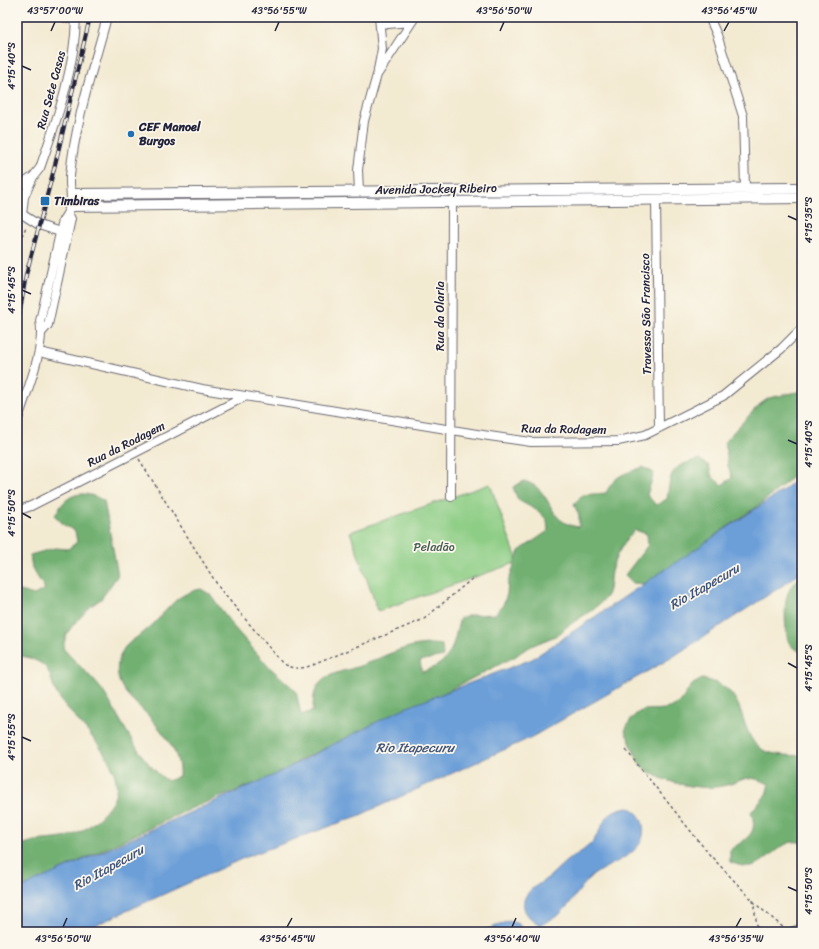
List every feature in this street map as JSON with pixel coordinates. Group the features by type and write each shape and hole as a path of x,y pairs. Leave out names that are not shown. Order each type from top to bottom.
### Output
{"street":[{"path":"63,17 76,19"},
{"path":"17,422 39,352 42,332 40,321 63,220 69,209 72,194 70,178 79,122 107,17"},
{"path":"708,17 717,35 743,116 745,188"},
{"name":"Rua Sete Casas","path":"33,177 40,168 68,80 76,42 76,19"},
{"path":"380,20 388,24 413,20"},
{"path":"359,191 358,170 364,122 377,75 382,49 380,20"},
{"path":"377,75 413,20"},
{"path":"17,187 33,177"},
{"path":"33,177 24,197 20,213 39,226 60,232"},
{"name":"Avenida Jockey Ribeiro","path":"72,194 802,188"},
{"name":"Avenida Jockey Ribeiro","path":"69,209 452,202 802,198"},
{"name":"Travessa São Francisco","path":"656,200 660,428"},
{"name":"Rua da Olaria","path":"451,497 452,202"},
{"path":"42,332 48,325 71,219 69,209"},
{"name":"Rua da Rodagem","path":"39,352 202,389 452,430 531,442 618,441 645,434 660,428 722,396 781,349 802,328"},
{"name":"Rua da Rodagem","path":"17,511 31,506 246,396"},
{"path":"792,932 802,928"}],"path":[{"path":"17,247 30,220"},
{"path":"135,453 220,589 283,664 291,668 301,669 313,665 424,619 473,578"},
{"path":"626,750 709,854 753,900 788,932"},
{"path":"753,900 758,932"}],"green space":[{"path":"802,391 802,469 758,506 717,534 697,550 645,584 633,583 625,575 648,545 647,534 635,530 627,539 617,555 611,572 610,586 605,598 593,609 559,634 532,646 516,656 428,701 302,759 279,774 192,808 58,871 17,898 17,848 35,841 67,837 79,833 96,821 105,812 116,793 116,778 110,763 89,733 65,706 54,688 47,669 37,661 17,655 17,590 34,595 45,589 32,568 30,555 55,548 68,549 77,542 75,531 64,525 55,516 64,502 70,498 75,495 82,494 96,497 104,501 118,575 101,599 91,606 73,625 66,635 63,648 102,689 141,754 158,774 168,781 179,776 178,761 172,746 157,726 123,689 117,673 118,663 125,647 156,622 172,604 184,595 201,589 211,595 232,625 267,665 296,691 301,715 313,711 317,687 321,682 330,676 357,667 398,650 420,645 442,645 443,656 420,661 422,672 432,668 446,658 453,645 460,618 471,615 495,614 503,605 507,594 508,582 519,551 548,531 547,520 538,511 518,500 513,487 524,481 534,485 546,498 557,516 562,521 569,525 579,527 579,515 574,505 582,495 606,493 617,478 643,467 654,473 647,495 656,505 667,499 671,476 677,468 689,462 699,459 709,466 712,477 722,485 732,478 728,466 725,441 759,405 769,398"},
{"name":"Peladão","path":"490,484 518,562 378,611 350,532"},
{"path":"802,576 802,652 790,645 786,631 785,612 789,590"},
{"path":"702,679 718,684 729,691 736,700 741,711 748,733 754,742 763,750 777,754 802,756 802,843 789,843 752,866 739,865 730,862 730,850 750,835 753,826 751,812 766,795 769,784 761,780 749,778 722,786 702,787 678,784 656,776 640,764 625,731 630,721 636,714 641,711 668,708 678,704 692,685"}],"water":[{"name":"Rio Itapecuru","path":"802,475 802,570 788,582 671,658 530,738 358,816 246,857 80,932 17,932 17,891 36,881 274,775 400,710 532,659 782,491"},
{"path":"629,807 638,814 643,825 643,835 640,844 634,851 591,877 564,910 558,915 541,925 530,918 524,909 525,899 528,893 549,877 566,861 587,847 593,841 607,817 612,812"},
{"path":"509,921 519,924 523,932 481,932"}],"railway":[{"path":"17,329 26,275 54,169 90,17"}],"place":[{"name":"CEF Manoel Burgos","path":"131,134"},
{"name":"Timbiras","path":"45,201"}]}
